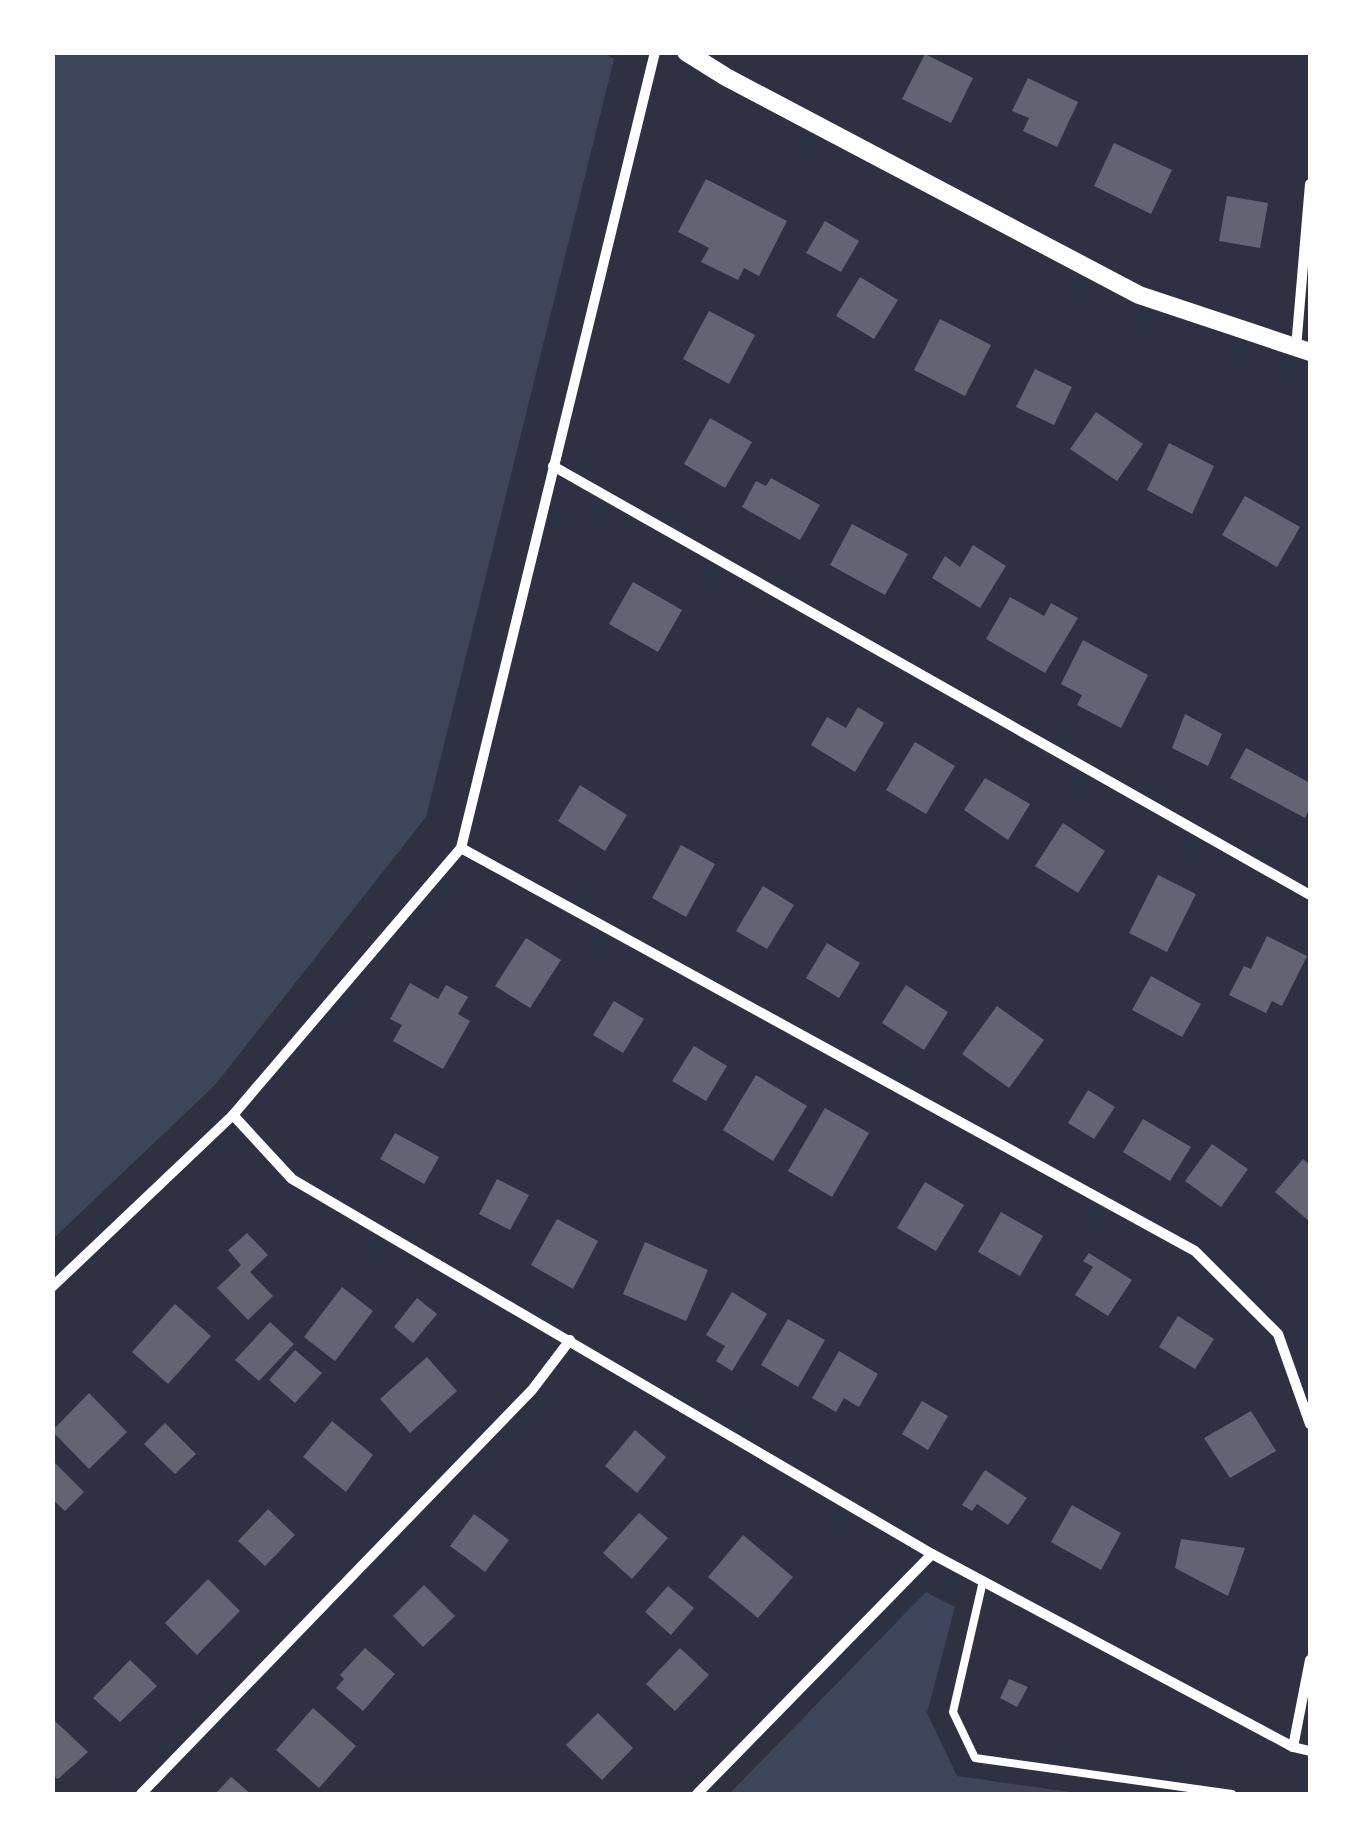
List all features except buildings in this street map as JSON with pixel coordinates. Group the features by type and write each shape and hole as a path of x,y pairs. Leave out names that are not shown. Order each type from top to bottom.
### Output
{"street":[{"path":"52,1287 233,1115 461,848 655,52"},
{"path":"686,52 743,86 1139,295 1304,350 1310,184"},
{"path":"553,466 1310,895"},
{"path":"461,848 1194,1251 1278,1334 1310,1424"},
{"path":"233,1115 292,1179 932,1554 1293,1747 1310,1751"},
{"path":"141,1794 532,1390 570,1340"},
{"path":"697,1794 932,1554"},
{"path":"1293,1747 1310,1660"}],"lane":[{"path":"983,1581 953,1712 975,1758 1232,1794"}],"shaded area":[{"path":"53,52 602,52 614,59 426,817 215,1085 53,1239"},
{"path":"926,1592 955,1607 927,1713 957,1776 1084,1794 729,1794"}]}
